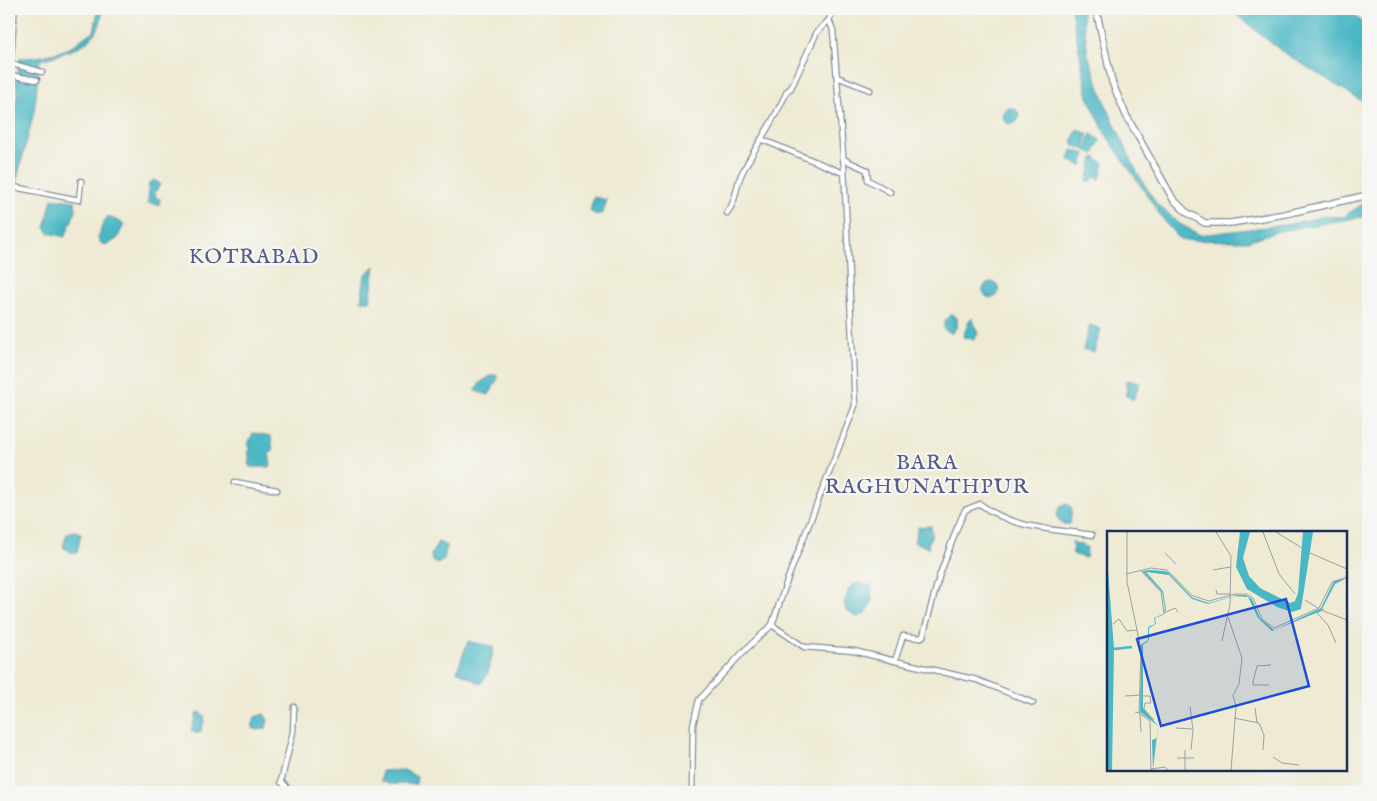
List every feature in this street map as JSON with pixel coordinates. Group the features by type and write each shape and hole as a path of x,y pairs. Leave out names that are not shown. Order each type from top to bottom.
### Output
{"main road":[{"path":"9,79 14,9"},
{"path":"1096,9 1112,82 1126,115 1173,199 1186,212 1204,223 1231,223 1285,214 1368,195"}],"street":[{"path":"727,213 735,200 738,180 762,140 782,100 791,88 817,32 829,20 834,9"},
{"path":"692,792 693,725 699,700 744,651 772,625 788,578 855,406 850,267 843,159 833,30 829,20"},
{"path":"10,63 42,72"},
{"path":"9,75 37,80"},
{"path":"837,77 870,90"},
{"path":"762,140 843,173"},
{"path":"843,159 868,170 868,180 890,192"},
{"path":"9,186 16,189 79,200 81,181"},
{"path":"235,482 277,490"},
{"path":"895,661 904,636 920,638 925,631 939,577 965,510 980,504 996,516 1025,526 1092,535"},
{"path":"772,625 804,647 854,651 977,680 1033,703"},
{"path":"285,792 286,786 281,782 292,732 294,707"}],"water":[{"path":"98,9 103,9 100,24 88,41 73,50 40,60 34,112 15,187 9,200 9,128 18,93 16,82 20,58 46,55 71,47 94,32"},
{"path":"1071,9 1082,9 1088,55 1106,105 1137,172 1156,203 1180,224 1200,235 1291,224 1325,216 1344,217 1362,204 1368,204 1368,216 1279,231 1247,241 1180,240 1163,219 1105,133 1088,97"},
{"path":"1229,9 1348,9 1368,28 1368,105 1280,50"},
{"path":"1008,108 1014,108 1019,113 1017,122 1008,124 1003,119 1003,113"},
{"path":"1077,129 1088,134 1084,149 1074,146 1072,142"},
{"path":"1091,134 1100,140 1094,154 1085,150"},
{"path":"1072,150 1086,154 1082,166 1069,160"},
{"path":"1096,157 1097,160 1104,163 1100,179 1094,177 1090,182 1087,181 1093,158"},
{"path":"154,180 160,184 155,193 156,198 160,199 159,205 148,203 149,183"},
{"path":"594,197 607,200 603,213 596,215 590,211"},
{"path":"52,198 75,201 76,210 65,237 49,233 45,228"},
{"path":"108,216 124,224 117,239 107,245 101,243 98,239 102,226"},
{"path":"375,266 370,301 361,301 365,275"},
{"path":"988,282 994,282 999,287 997,296 988,298 983,293 983,287"},
{"path":"951,314 957,318 957,327 951,334 944,329 944,321"},
{"path":"970,319 973,319 978,335 974,339 963,337"},
{"path":"1090,325 1101,329 1094,352 1083,349"},
{"path":"492,375 496,375 498,378 489,395 475,391 480,383"},
{"path":"1127,380 1140,383 1133,400 1125,395 1127,390 1125,383"},
{"path":"253,433 271,436 273,452 269,452 271,466 250,467 248,444"},
{"path":"1067,504 1072,508 1070,524 1062,524 1058,519 1058,513 1061,505"},
{"path":"931,526 932,534 928,544 929,548 914,542 918,527"},
{"path":"74,531 81,533 77,553 70,552 63,547 67,533"},
{"path":"438,542 447,546 444,560 437,564 432,561 431,555"},
{"path":"1072,542 1087,547 1086,558 1073,554"},
{"path":"858,583 871,586 872,600 866,614 856,617 846,611 844,603 850,587"},
{"path":"468,641 494,647 488,673 481,684 457,671"},
{"path":"197,712 201,713 205,718 201,731 196,734 191,730"},
{"path":"264,714 268,720 266,728 258,730 252,728 255,717"},
{"path":"404,770 417,777 416,784 389,784 381,781 382,771"}],"district":[{"name":"KOTRABAD","path":"254,256"},
{"name":"BARA RAGHUNATHPUR","path":"927,474"}]}
